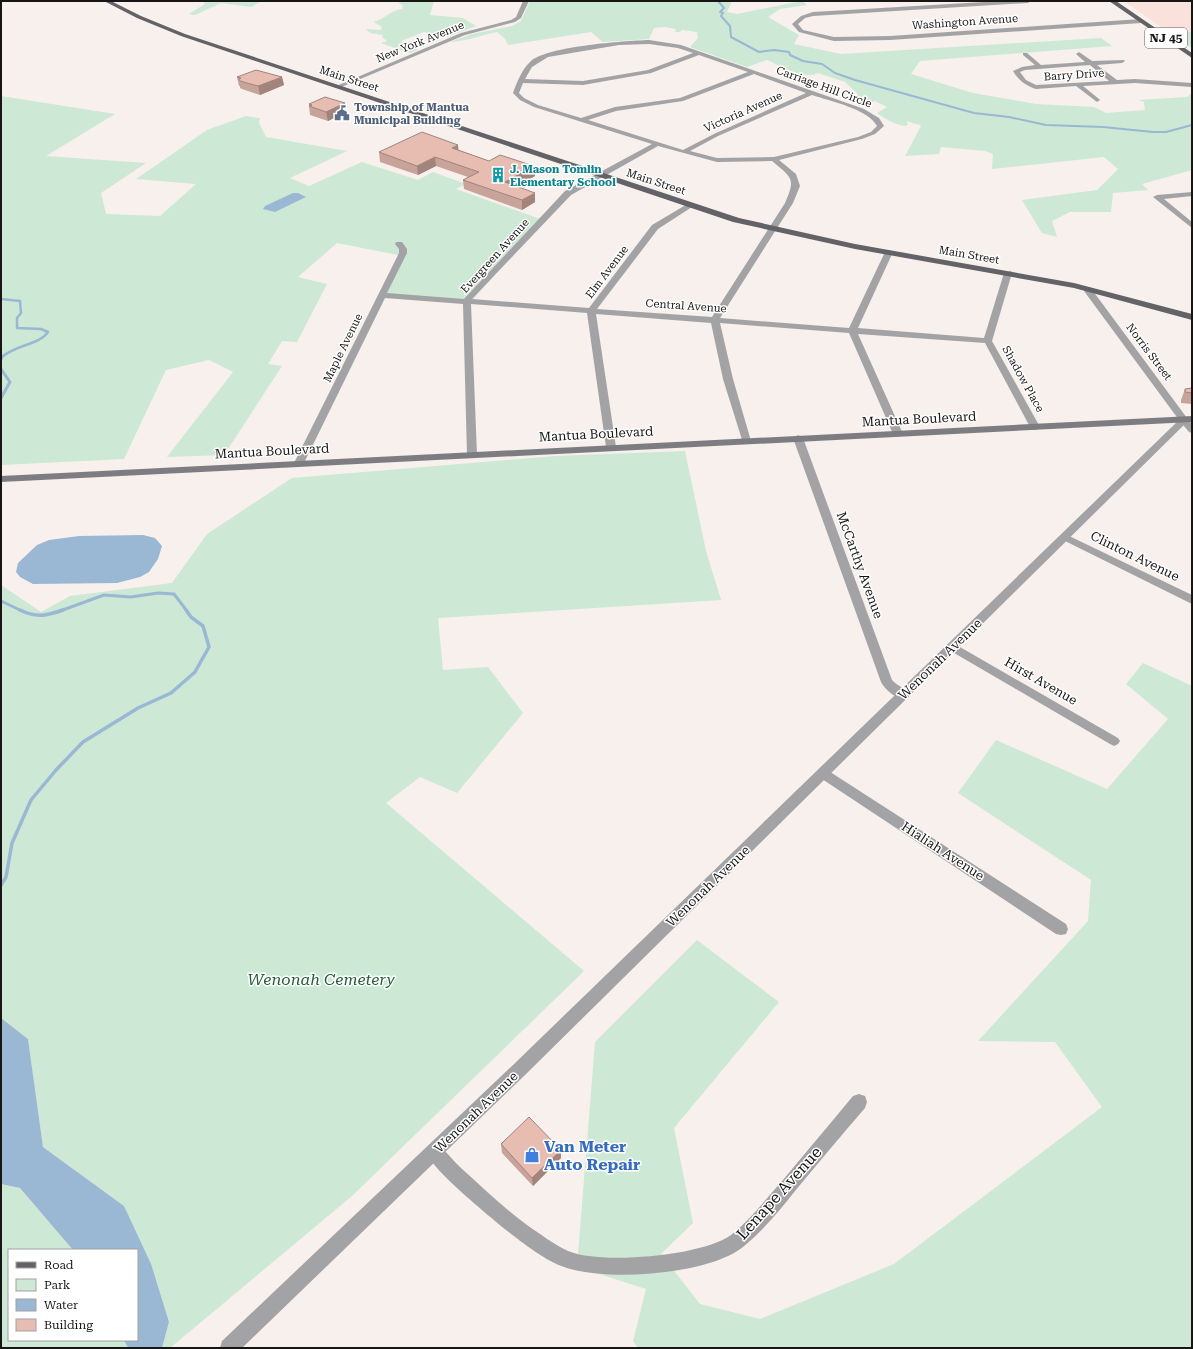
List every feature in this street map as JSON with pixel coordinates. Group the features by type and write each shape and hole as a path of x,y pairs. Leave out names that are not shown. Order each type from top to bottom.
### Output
{"main road":[{"name":"Main Street","path":"107,1 139,17 176,32 689,205 770,229 1087,288 1192,317"},
{"name":"NJ 45","path":"1112,1 1192,56"},
{"name":"Mantua Boulevard","path":"2,479 472,455 745,437 798,438 1188,420"}],"street":[{"name":"New York Avenue","path":"337,87 463,34 513,21 518,18 526,1"},
{"name":"Washington Avenue","path":"1028,1 813,14 803,17 795,24 801,32 834,39 890,38 1141,20"},
{"name":"Carriage Hill Circle","path":"649,42 679,46 754,72 862,110 877,119 881,126 873,134 774,159 736,161 710,159 536,106 522,99 516,93 524,71 536,60 546,55 619,43 649,42"},
{"path":"521,81 583,83 649,72 699,53"},
{"path":"1025,54 1040,67"},
{"path":"1079,54 1115,82"},
{"name":"Barry Drive","path":"1122,61 1040,67 1016,71 1017,74 1028,84 1036,87 1078,86 1140,81 1192,85"},
{"path":"582,120 615,109 681,100 754,72"},
{"path":"1078,86 1097,100"},
{"name":"Victoria Avenue","path":"684,152 716,135 811,93"},
{"name":"Evergreen Avenue","path":"472,455 467,300 568,193 657,144"},
{"path":"745,437 728,379 715,319 770,229 789,203 796,186 793,176 774,159"},
{"path":"1192,194 1158,197 1192,226"},
{"name":"Elm Avenue","path":"611,447 591,318 592,310 655,227 689,205"},
{"name":"Maple Avenue","path":"299,463 403,252 403,249 399,244"},
{"path":"889,252 852,330 898,434"},
{"name":"Shadow Place","path":"1008,273 988,341 1035,427"},
{"name":"Norris Street","path":"1087,288 1188,420 1192,430"},
{"name":"Central Avenue","path":"383,295 467,300 988,341"},
{"name":"Wenonah Avenue","path":"229,1348 434,1152 1065,537 1188,420"},
{"name":"McCarthy Avenue","path":"798,438 887,682 892,688 904,695"},
{"name":"Clinton Avenue","path":"1065,537 1192,600"},
{"name":"Hirst Avenue","path":"953,647 1114,741"},
{"name":"Hialiah Avenue","path":"824,773 1061,929"},
{"name":"Lenape Avenue","path":"434,1152 463,1182 499,1214 521,1231 565,1259 593,1266 652,1265 682,1261 710,1254 736,1242 757,1223 859,1102"}],"shaded area":[{"path":"1124,1 1192,1 1192,32 1171,34"}],"green space":[{"path":"203,1 262,1 251,7 221,3 195,15 189,14 205,4"},
{"path":"397,1 434,1 430,15 463,18 476,26 444,38 424,32 401,41 418,50 409,53 381,43 387,41 382,37 383,35 370,33 366,29 381,30 382,27 374,22 402,9 403,6"},
{"path":"530,1 732,1 727,12 737,14 802,1 807,5 780,9 768,17 799,35 794,44 841,54 1101,38 1112,46 920,61 911,74 973,93 1036,104 1094,107 1106,113 1145,110 1144,102 1138,100 1187,97 1192,93 1192,170 1142,184 1148,190 1113,193 1111,212 1070,212 1052,221 1057,237 1042,233 1022,200 1097,190 1118,169 1104,157 992,169 993,154 985,151 941,147 939,154 905,156 921,126 920,125 906,121 908,124 906,126 887,119 877,113 887,107 875,101 868,104 854,98 858,94 845,82 818,73 812,75 799,74 767,60 747,67 690,47 698,38 697,32 682,30 680,32 675,32 676,29 665,27 654,28 649,39 603,42 591,32 508,45 505,39 497,32 466,40 450,42 472,34 512,26 521,21"},
{"path":"1192,32 1192,48 1171,34"},
{"path":"1,96 115,114 46,156 146,163 101,193 106,214 160,216 196,184 136,179 207,130 246,116 260,118 259,123 266,137 347,151 290,178 309,186 362,162 418,180 433,172 466,184 456,189 543,220 471,302 386,294 403,256 337,243 298,277 327,284 297,342 282,341 268,364 282,366 224,455 167,457 233,372 209,360 166,370 124,459 1,465"},
{"name":"Wenonah Cemetery","path":"685,451 706,551 721,600 438,618 443,670 488,667 523,713 457,793 420,777 386,803 584,971 352,1196 170,1348 162,1348 169,1322 124,1206 43,1147 28,1039 1,1018 1,585 41,612 70,596 172,583 207,534 292,478 556,456"},
{"path":"1143,663 1192,686 1192,1348 638,1348 633,1341 646,1289 577,1267 595,1042 697,940 779,1002 674,1128 693,1223 661,1254 700,1304 760,1319 894,1264 1102,1107 1055,1042 978,1041 1088,921 1091,880 958,793 996,740 1107,789 1168,719 1126,684"},
{"path":"1,1184 20,1188 72,1249 8,1249 8,1341 124,1341 128,1348 1,1348"}],"water":[{"path":"293,193 298,193 306,197 275,212 263,209 265,206"},
{"path":"143,535 155,538 162,546 158,559 149,572 140,577 117,583 33,584 20,577 16,572 18,563 37,545 49,540 79,536"},
{"path":"1,1018 28,1039 43,1147 124,1206 151,1264 169,1322 162,1348 128,1348 124,1341 138,1341 138,1249 72,1249 20,1188 1,1184"}],"building":[{"path":"256,70 282,77 258,86 240,81 239,79 241,78 237,77"},
{"path":"325,97 345,103 326,112 309,106 312,105 309,104"},
{"path":"422,132 458,145 452,148 489,161 500,155 534,166 505,182 535,193 522,200 463,180 479,172 435,157 417,166 379,152"},
{"path":"1192,388 1192,393 1185,392 1185,389"},
{"name":"Van Meter Auto Repair","path":"529,1117 561,1150 532,1178 501,1144"}],"waterway":[{"path":"718,1 724,8 720,12 723,13 721,16 730,26 731,37 759,52 774,50 789,52 790,55 803,61 822,64 835,73 855,80 974,113 1009,117 1046,125 1103,127 1153,132 1166,132 1192,125"},
{"path":"1,299 20,301 21,313 17,318 17,328 41,329 48,332 39,340 13,350 2,357"},
{"path":"1,369 10,382 1,398"},
{"path":"60,611 104,595 131,597 158,593 174,594 187,611"},
{"path":"1,601 22,611"},
{"path":"1,885 6,877 12,843 31,800 56,770 83,742 138,708 171,693 195,672 209,647 203,626 191,617 186,610"},
{"path":"22,611 36,615 51,614 60,611"}],"place":[{"name":"Township of Mantua Municipal Building","path":"342,113"},
{"name":"J. Mason Tomlin Elementary School","path":"498,175"},
{"name":"Van Meter Auto Repair","path":"532,1155"}]}
